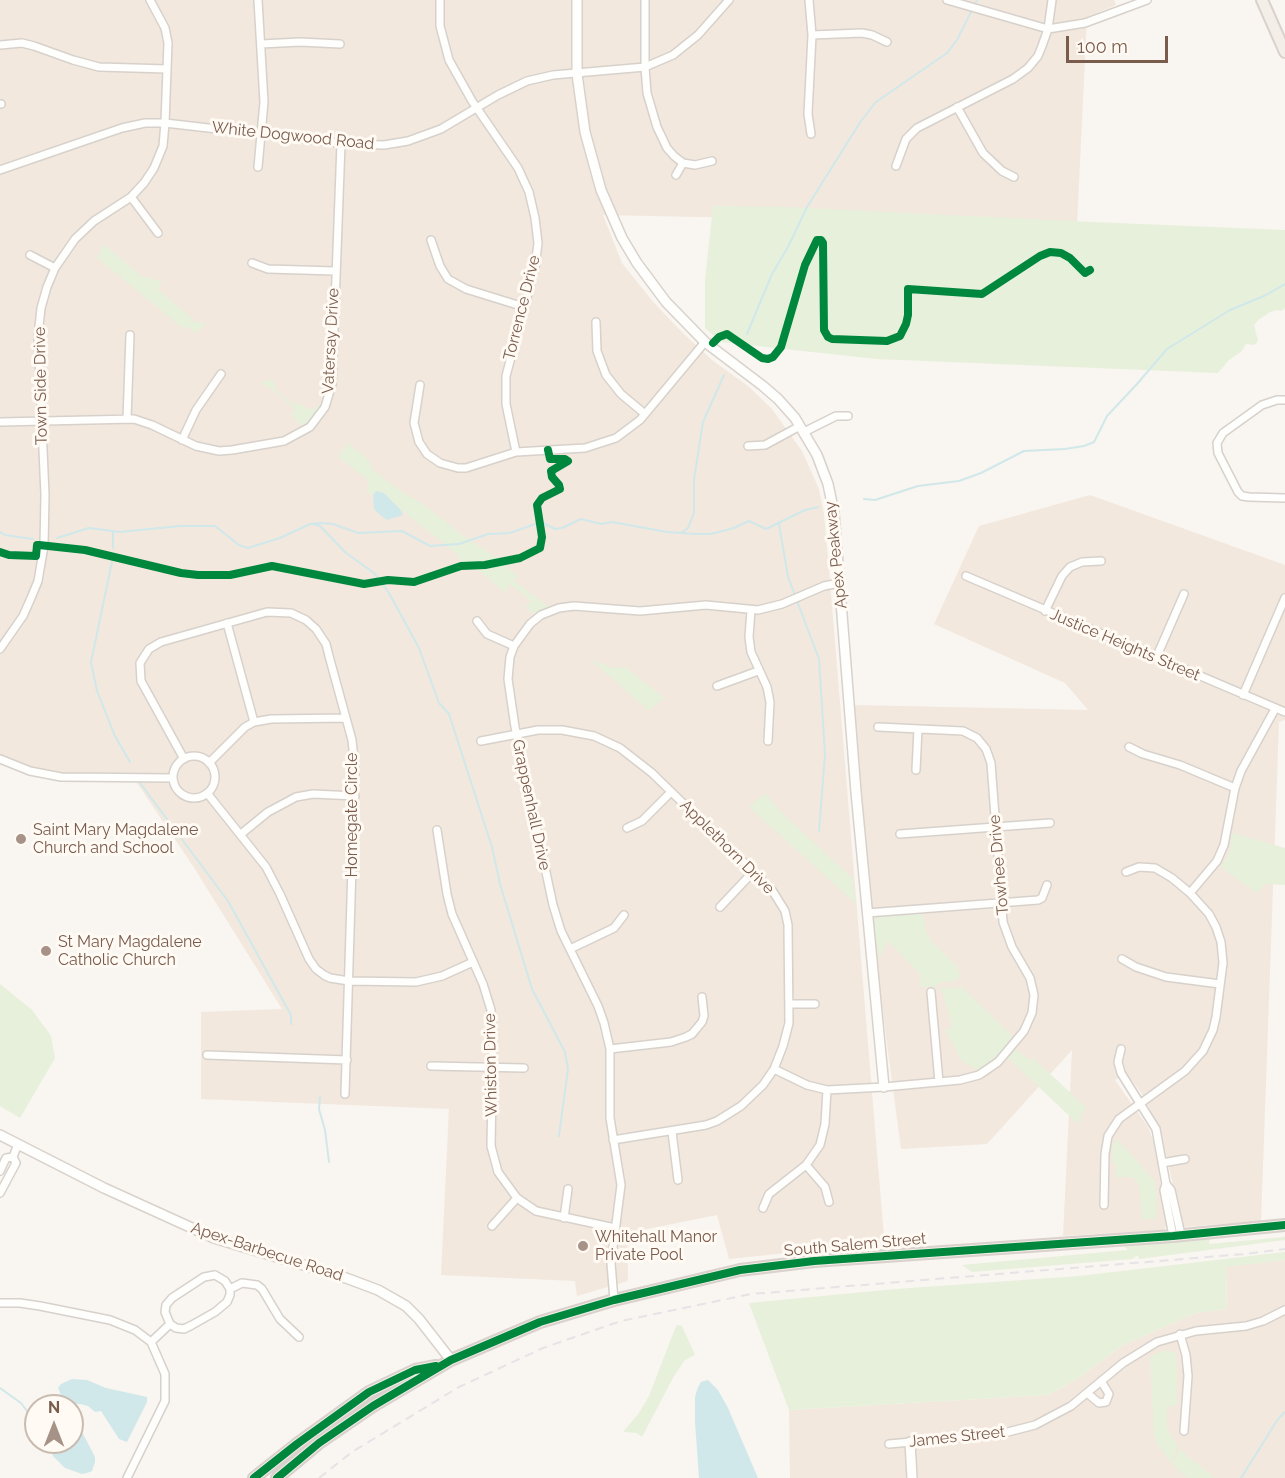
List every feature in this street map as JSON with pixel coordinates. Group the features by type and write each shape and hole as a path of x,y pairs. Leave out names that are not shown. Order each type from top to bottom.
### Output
{"main road":[{"name":"Apex Peakway","path":"577,0 579,101 588,147 601,190 629,251 666,302 705,342 778,399 802,429 817,455 828,484 834,513 867,913 884,1087"},
{"path":"1262,0 1285,52"},
{"name":"Apex-Barbecue Road","path":"0,1135 113,1193 214,1238 378,1290 406,1306 419,1319 447,1363"},
{"name":"South Salem Street","path":"277,1478 319,1443 373,1406 447,1363 540,1322 614,1300 740,1270 814,1261 1285,1225"},
{"name":"South Salem Street","path":"254,1478 369,1392 415,1370 447,1363"},
{"path":"910,1442 912,1478"}],"street":[{"name":"Town Side Drive","path":"0,649 23,616 40,571 44,546 45,495 38,330 44,297 55,268 69,247 85,229 131,196 144,183 154,168 163,146 167,36 151,0"},
{"path":"258,0 264,102 258,167"},
{"name":"Torrence Drive","path":"440,0 440,26 445,50 455,73 518,168 532,201 537,231 537,252 506,376 506,404 516,452"},
{"path":"645,0 647,93 657,127 667,148 682,163 695,165 712,161"},
{"name":"White Dogwood Road","path":"0,170 122,128 145,123 165,123 341,144 384,145 408,141 441,129 476,107 527,81 553,75 645,67 673,55 698,35 729,0"},
{"path":"809,0 812,34 808,114 811,134"},
{"path":"947,0 1048,28 1085,23 1147,0"},
{"path":"896,166 902,145 912,132 923,124 1021,74 1038,56 1048,28 1052,0"},
{"path":"812,34 862,33 887,42"},
{"path":"261,44 300,42 321,45 340,44"},
{"path":"0,45 22,43 99,67 167,69"},
{"path":"957,107 983,153 1002,171 1014,177"},
{"name":"Vatersay Drive","path":"0,422 127,419 152,425 182,440 209,449 232,450 293,438 310,427 325,407 330,393 341,144"},
{"path":"676,175 682,163"},
{"path":"131,196 158,233"},
{"path":"431,240 440,266 448,279 466,289 524,307"},
{"path":"30,255 55,268"},
{"path":"252,263 268,268 336,271"},
{"path":"596,322 597,351 606,375 621,394 645,414"},
{"path":"127,419 130,335"},
{"path":"420,385 414,415 415,430 423,448 434,460 448,466 466,468 516,452 594,446 609,442 625,432 645,414 705,342"},
{"path":"182,440 196,410 221,374"},
{"path":"1285,400 1270,402 1247,416 1220,437 1217,448 1234,488 1242,496 1285,498"},
{"path":"748,446 765,445 836,416 848,416"},
{"path":"1045,610 1062,576 1070,567 1082,562 1101,561"},
{"name":"Justice Heights Street","path":"966,576 1275,710 1285,712"},
{"name":"Grappenhall Drive","path":"614,1300 610,1263 621,1185 610,1118 610,1049 598,1006 561,931 553,905 516,734 508,665 514,646 535,620 546,613 566,607 640,611 706,605 751,610 766,609 824,586 840,584"},
{"path":"1156,658 1184,594"},
{"path":"1243,695 1285,598"},
{"path":"751,610 749,645 769,696 768,741"},
{"name":"Homegate Circle","path":"184,759 141,681 142,658 149,649 160,642 274,611 291,613 306,620 316,629 326,644 354,756 355,796 345,1094"},
{"path":"477,621 487,634 514,646"},
{"path":"227,623 254,722"},
{"path":"717,686 758,671"},
{"path":"1190,893 1213,866 1222,850 1235,788 1246,760 1275,710"},
{"path":"209,763 245,727 254,722 271,719 346,718"},
{"name":"Towhee Drive","path":"774,1069 807,1085 828,1089 884,1087 969,1078 989,1068 1011,1048 1024,1031 1032,1013 1034,995 1030,978 1012,947 1001,903 991,764 983,744 963,731 878,728"},
{"path":"916,770 918,729"},
{"name":"Applethorn Drive","path":"482,741 538,730 562,730 602,739 637,760 671,792 779,898 787,917 790,1004 788,1030 774,1069 752,1096 729,1114 706,1125 613,1140"},
{"path":"1129,747 1235,788"},
{"path":"197,757 209,763 213,769 214,782 207,793 195,798 182,795 174,784 176,766 184,759 197,757"},
{"path":"0,759 30,771 61,777 173,778"},
{"path":"627,828 642,821 671,792"},
{"path":"207,793 241,834 271,876 312,964 320,972 330,978 349,981 425,981 473,962"},
{"path":"241,834 268,812 296,797 313,794 355,796"},
{"path":"900,834 1050,822"},
{"name":"Whiston Drive","path":"437,830 449,904 483,984 491,1010 494,1033 493,1155 502,1181 517,1198 536,1210 615,1228"},
{"path":"1104,1205 1105,1154 1108,1136 1119,1119 1185,1071 1203,1051 1213,1030 1223,951 1219,935 1209,914 1190,893 1172,878 1155,868 1139,867 1126,872"},
{"path":"720,907 753,872"},
{"path":"867,913 1038,900 1042,898 1047,885"},
{"path":"570,949 615,928 624,915"},
{"path":"1122,959 1136,967 1166,977 1220,984"},
{"path":"931,992 939,1082"},
{"path":"610,1049 682,1040 692,1034 702,1022 704,1016 702,998"},
{"path":"790,1004 815,1004"},
{"path":"1121,1049 1118,1067 1156,1129 1166,1184 1164,1190 1177,1235"},
{"path":"207,1055 347,1060"},
{"path":"431,1066 524,1068"},
{"path":"763,1208 769,1194 806,1165 816,1152 823,1135 828,1089"},
{"path":"672,1132 678,1180"},
{"path":"0,1193 16,1163 13,1157 18,1144"},
{"path":"0,1171 6,1158 13,1157"},
{"path":"1162,1163 1185,1159"},
{"path":"806,1165 825,1187 829,1202"},
{"path":"564,1218 568,1189"},
{"path":"492,1226 517,1198"},
{"path":"219,1276 230,1289 227,1302 202,1320 184,1329 170,1324 165,1312 166,1305 172,1298 204,1277 219,1276"},
{"path":"230,1289 242,1283 262,1289 280,1319 298,1337"},
{"path":"0,1303 40,1306 110,1320 135,1330 151,1342 165,1374 165,1401 127,1478"},
{"name":"James Street","path":"889,1444 989,1436 1025,1428 1061,1412 1123,1362 1157,1342 1180,1334 1246,1326 1271,1318 1285,1310"},
{"path":"151,1342 170,1324"},
{"path":"1180,1334 1186,1355 1188,1377 1184,1431"},
{"path":"1087,1393 1099,1403 1106,1402 1109,1394 1101,1381"}],"shaded area":[{"path":"0,0 1114,0 1116,5 1087,17 1077,225 603,215 622,263 654,303 685,335 712,360 748,386 772,409 802,451 819,489 829,569 883,1243 729,1259 717,1215 627,1233 628,1281 577,1296 575,1281 441,1275 449,1109 201,1099 201,1012 282,1009 193,866 133,777 61,777 0,759"},
{"path":"1090,495 1285,565 1285,720 1279,722 1261,1221 1183,1227 1160,1130 1142,1094 1127,1074 1115,1080 1148,1127 1154,1143 1167,1224 1164,1230 1063,1236 1072,1050 987,1144 901,1149 878,976 853,705 1088,710 1065,683 934,624 979,526"},
{"path":"1285,1260 1285,1478 790,1478 789,1410 1048,1395 1080,1377 1121,1346 1196,1313 1227,1309 1226,1266"}],"green space":[{"path":"713,206 788,207 1285,230 1285,308 1281,311 1270,312 1258,320 1254,325 1258,341 1254,345 1246,344 1242,351 1229,360 1218,373 876,359 721,342 705,328 705,281"},
{"path":"104,244 141,276 162,281 158,289 192,318 191,321 207,323 195,333 187,326 184,329 97,258"},
{"path":"271,379 276,386 275,389 295,406 298,402 309,410 320,405 311,420 302,426 290,414 296,410 273,390 260,383"},
{"path":"348,443 370,461 372,469 500,560 463,564 456,553 400,509 384,493 376,491 373,495 367,492 368,480 338,457"},
{"path":"502,563 520,577 513,580 549,607 534,615 526,607 531,601 510,584 505,593 476,568"},
{"path":"590,659 613,668 625,667 666,699 661,700 649,711"},
{"path":"765,793 781,812 853,879 856,904 749,807"},
{"path":"1232,833 1285,848 1285,885 1265,884 1257,893 1221,867 1230,851"},
{"path":"923,913 926,932 932,942 957,966 960,976 955,981 942,982 934,987 921,987 920,974 888,941 879,960 874,929 876,918"},
{"path":"0,984 32,1010 51,1036 55,1058 20,1118 0,1106"},
{"path":"960,985 1013,1037 1000,1054 977,1070 962,1061 945,1030 952,1027 943,993 938,989 949,987 957,989"},
{"path":"1015,1049 1030,1060 1033,1058 1086,1107 1078,1124 1008,1058"},
{"path":"1117,1139 1154,1180 1157,1192 1156,1219 1142,1219 1139,1184 1132,1177 1116,1177 1117,1164 1113,1164 1112,1148"},
{"path":"1210,1237 1209,1244 1285,1237 1285,1240 1139,1259 1138,1255 1132,1259 972,1272 962,1265 1128,1250 1122,1244"},
{"path":"1285,1252 1285,1260 1226,1267 1227,1309 1196,1313 1121,1346 1080,1377 1048,1395 789,1410 749,1303 896,1289 1079,1276"},
{"path":"676,1326 682,1326 695,1355 685,1360 674,1376 642,1437 637,1433 623,1432 639,1413 649,1396"},
{"path":"1164,1350 1176,1353 1178,1403 1167,1408 1167,1428 1178,1447 1171,1463 1157,1444 1154,1435 1150,1357"},
{"path":"1180,1449 1215,1478 1188,1478 1172,1464"}],"water":[{"path":"376,491 384,493 403,515 387,520 380,515 374,509 373,495"},
{"path":"72,1379 87,1380 106,1388 147,1397 147,1402 127,1442 119,1439 101,1411 95,1412 84,1405 84,1394 61,1394 58,1388"},
{"path":"708,1380 718,1390 728,1408 758,1478 699,1478 695,1397 701,1382"},
{"path":"84,1436 95,1457 95,1462 92,1471 82,1474 65,1468 52,1454 84,1454"}],"waterway":[{"path":"747,334 772,274 807,207 861,121 876,102 947,53 957,40 977,0"},
{"path":"864,499 875,500 918,486 959,481 981,473 1024,451 1065,449 1094,442 1107,416 1167,349 1230,310 1264,296 1285,284"},
{"path":"681,533 688,528 694,513 694,479 703,422 724,375"},
{"path":"57,538 89,528 120,532 180,526 215,526 239,545 248,548 280,538 310,524 320,523 333,524 358,533 402,531 430,546 459,544 488,534 510,533 541,522 555,529 562,528 581,519 601,524 612,522 667,532 696,534 711,534 749,521 766,529 805,510 818,507"},
{"path":"313,524 320,526 346,553 374,573 389,593 419,648 439,703 449,714 492,847 500,884 532,989 565,1052 568,1069 559,1136"},
{"path":"779,524 788,577 819,659 825,754 819,831"},
{"path":"0,532 5,535 33,539"},
{"path":"113,532 113,548"},
{"path":"112,562 91,662 97,691 115,736 130,762"},
{"path":"140,783 228,901 291,1015 291,1024"},
{"path":"320,1097 319,1109 325,1130 329,1162"},
{"path":"0,1388 24,1407"},
{"path":"1241,1478 1278,1419 1285,1412"}],"railway":[{"path":"319,1478 352,1452 459,1387 543,1348 621,1321 751,1294 1285,1249"}],"cycle path":[{"path":"713,343 719,337 727,334 762,358 773,357 781,347 805,265 817,240 823,243 824,330 832,339 887,341 900,336 908,315 908,289 982,294 1040,256 1050,252 1061,253 1070,258 1085,273 1090,270"},
{"path":"0,552 9,555 36,556 37,545 39,545 85,550 198,575 230,575 272,566 364,584 388,580 414,582 461,566 485,565 520,558 540,548 542,537 537,505 542,498 560,489 551,471 568,461 550,459 548,450"},
{"path":"277,1478 319,1443 373,1406 451,1360 540,1322 614,1300 740,1270 814,1261 1173,1236 1285,1225"},
{"path":"254,1478 369,1392 415,1370 436,1366"}],"place":[{"name":"Saint Mary Magdalene Church and School","path":"21,839"},
{"name":"St Mary Magdalene Catholic Church","path":"46,951"},
{"name":"Whitehall Manor Private Pool","path":"583,1246"}]}
